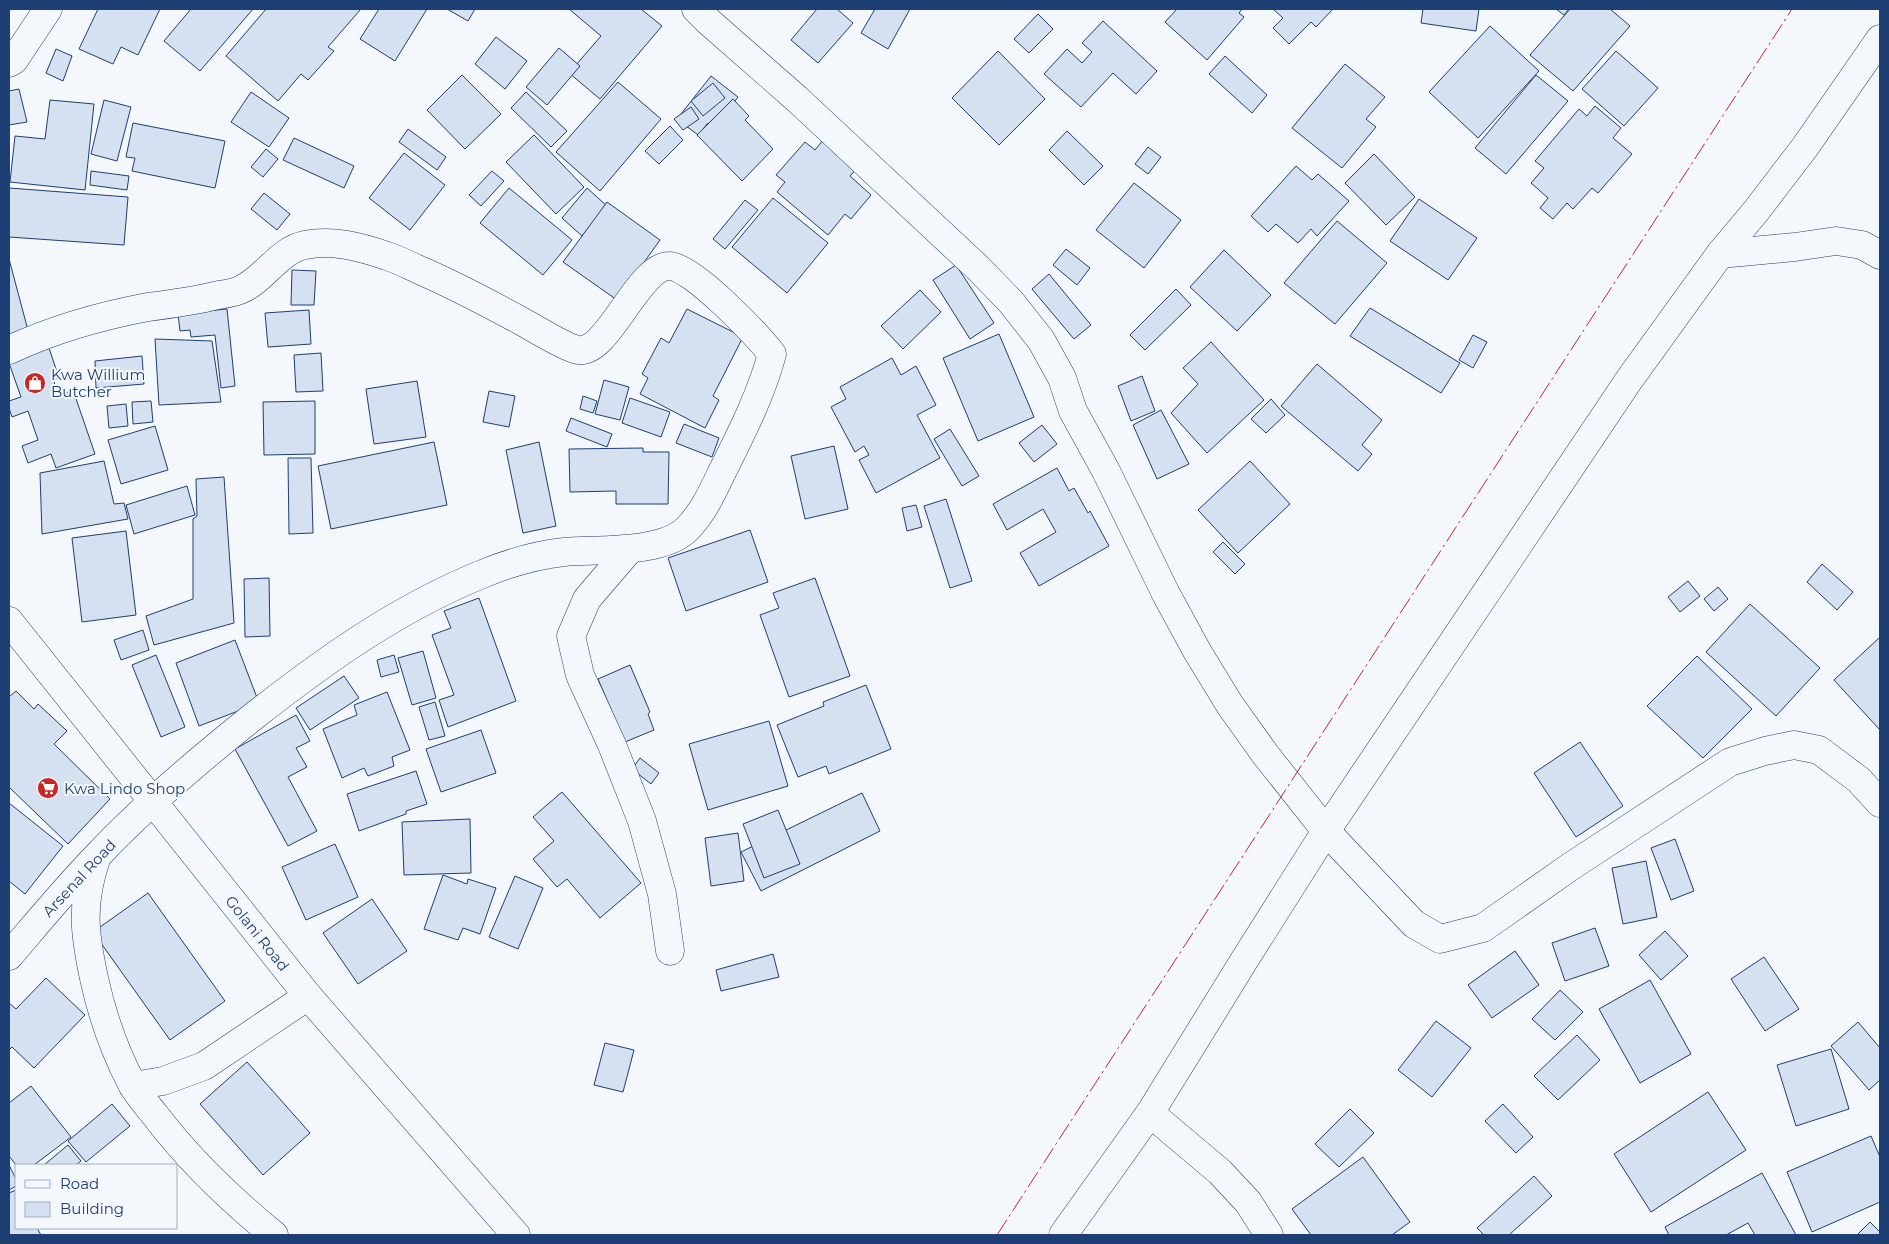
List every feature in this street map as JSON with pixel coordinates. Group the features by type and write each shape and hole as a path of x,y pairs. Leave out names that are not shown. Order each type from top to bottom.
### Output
{"street":[{"path":"9,63 14,60 48,9"},
{"path":"696,9 797,99 972,262 1011,302 1041,340 1062,378 1073,411 1106,472 1166,594 1197,651 1230,704 1260,747 1326,831 1414,924 1440,939 1483,928 1730,762 1765,751 1794,746 1819,750 1860,780 1880,803"},
{"path":"1063,1235 1150,1113 1239,967 1326,831 1629,380 1720,254 1805,147 1880,39"},
{"name":"Arsenal Road","path":"9,350 58,329 98,318 240,290 262,277 286,254 302,245 322,242 345,244 388,256 463,290 578,350 592,347 607,332 646,281 659,268 670,265 683,270 706,287 772,354 765,380 731,456 708,500 687,529 671,540 629,550 563,552 520,561 480,575 423,602 361,637 293,686 212,749 98,855 9,956"},
{"path":"1720,254 1836,242 1862,245 1880,255"},
{"path":"629,550 587,599 571,636 580,675 612,745 642,821 662,894 670,951"},
{"name":"Golani Road","path":"10,619 153,803 198,856 308,996 516,1235"},
{"path":"98,855 90,878 87,896 85,915 86,942 105,1021 113,1044 133,1086 175,1142 234,1202 274,1235"},
{"path":"133,1086 163,1080 204,1066 308,996"},
{"path":"1150,1113 1220,1172 1248,1202 1269,1235"}],"building":[{"path":"98,9 160,9 138,55 121,47 113,64 79,49"},
{"path":"191,9 253,9 200,71 164,41"},
{"path":"266,9 360,10 328,47 334,51 308,80 301,74 278,101 226,56"},
{"path":"379,9 427,9 395,61 360,39"},
{"path":"447,9 475,9 468,21"},
{"path":"569,9 641,9 662,26 600,99 569,73 601,36"},
{"path":"817,9 837,9 853,23 818,63 791,40"},
{"path":"875,9 910,9 888,49 861,33"},
{"path":"1177,9 1242,9 1239,13 1244,17 1207,60 1165,22"},
{"path":"1273,9 1333,9 1316,27 1311,22 1289,44 1273,28 1283,18"},
{"path":"1423,9 1479,9 1476,31 1421,23"},
{"path":"1556,9 1569,9 1564,15"},
{"path":"1570,9 1610,9 1630,26 1573,91 1530,55"},
{"path":"1038,14 1053,29 1029,53 1014,39"},
{"path":"1103,21 1157,71 1136,94 1113,73 1081,107 1044,74 1067,49 1082,63 1092,52 1082,43"},
{"path":"1490,26 1539,71 1478,138 1429,92"},
{"path":"496,37 527,61 505,89 475,64"},
{"path":"559,48 580,66 547,105 526,87"},
{"path":"56,49 72,56 63,81 46,73"},
{"path":"998,51 1045,99 999,145 952,98"},
{"path":"1616,51 1658,88 1624,126 1582,89"},
{"path":"1225,56 1267,95 1252,113 1209,74"},
{"path":"1345,64 1385,97 1366,119 1376,127 1342,168 1292,128"},
{"path":"462,75 501,114 465,149 427,110"},
{"path":"1536,75 1568,101 1506,174 1475,148"},
{"path":"711,76 738,97 714,128 708,123 698,135 677,119"},
{"path":"618,82 661,119 600,191 556,152"},
{"path":"713,83 725,98 703,116 691,101"},
{"path":"19,89 27,122 9,125 9,91"},
{"path":"251,92 289,118 269,147 231,122"},
{"path":"526,92 567,131 551,147 511,108"},
{"path":"733,99 749,116 745,120 773,149 742,181 697,135"},
{"path":"50,100 94,104 85,190 10,182 15,136 45,139"},
{"path":"104,100 131,107 117,161 91,154"},
{"path":"1595,106 1621,128 1613,138 1632,154 1598,193 1592,188 1573,209 1567,203 1553,219 1540,208 1548,198 1531,183 1544,168 1535,161 1579,109 1587,116"},
{"path":"691,107 699,119 683,130 674,119"},
{"path":"133,123 225,141 215,188 132,171 135,158 126,157"},
{"path":"670,126 683,140 659,164 645,151"},
{"path":"408,129 446,157 437,170 399,142"},
{"path":"1067,131 1103,166 1084,185 1049,150"},
{"path":"534,135 584,187 556,214 506,162"},
{"path":"294,138 354,166 344,188 283,160"},
{"path":"823,140 857,168 850,176 871,195 851,219 845,214 828,235 777,192 785,182 776,175 805,142 815,150"},
{"path":"1148,147 1161,157 1148,174 1135,164"},
{"path":"266,149 278,159 263,177 251,167"},
{"path":"404,153 445,185 410,230 369,198"},
{"path":"1374,154 1415,197 1386,225 1345,183"},
{"path":"1296,166 1312,180 1318,174 1349,201 1317,236 1311,229 1298,243 1276,224 1268,232 1251,216"},
{"path":"91,171 129,176 127,190 90,185"},
{"path":"492,171 504,181 481,206 469,195"},
{"path":"1134,183 1181,220 1144,268 1096,230"},
{"path":"9,188 128,197 124,245 9,237"},
{"path":"509,188 572,240 543,275 480,223"},
{"path":"587,188 607,206 582,236 562,218"},
{"path":"264,193 290,214 277,230 251,209"},
{"path":"773,198 828,243 787,293 732,247"},
{"path":"1419,199 1477,238 1448,280 1390,241"},
{"path":"745,200 758,210 725,249 713,239"},
{"path":"607,202 660,240 617,300 563,262"},
{"path":"1337,221 1387,263 1335,324 1284,283"},
{"path":"1066,249 1090,268 1077,285 1053,265"},
{"path":"1224,250 1271,295 1237,331 1190,287"},
{"path":"9,259 29,334 9,340"},
{"path":"956,265 994,323 970,339 933,280"},
{"path":"292,270 316,271 314,305 291,305"},
{"path":"1049,274 1091,325 1074,339 1032,289"},
{"path":"1176,289 1191,305 1145,350 1130,335"},
{"path":"920,290 941,312 903,349 881,326"},
{"path":"1370,308 1460,363 1441,393 1350,336"},
{"path":"227,309 235,386 221,388 215,335 191,337 190,330 180,331 178,314"},
{"path":"687,309 743,337 713,396 719,400 705,428 640,394 648,378 642,374 661,338 669,343"},
{"path":"309,310 311,344 268,347 265,313"},
{"path":"999,334 1034,417 978,441 943,358"},
{"path":"1473,335 1487,342 1473,368 1459,360"},
{"path":"155,339 212,341 221,402 159,405"},
{"path":"1211,342 1264,400 1207,453 1171,413 1198,384 1183,368"},
{"path":"49,348 59,378 53,379 59,396 73,390 95,454 56,468 51,454 28,463 22,446 38,440 28,411 12,417 9,408 9,401 21,397 9,363"},
{"path":"321,353 323,391 296,392 294,355"},
{"path":"142,356 144,384 96,388 95,361"},
{"path":"892,358 901,375 916,366 936,405 917,415 940,458 876,493 859,460 869,455 864,446 855,452 831,407 846,399 840,387"},
{"path":"1317,364 1382,420 1362,445 1372,454 1358,471 1281,406"},
{"path":"1142,376 1155,411 1131,421 1118,386"},
{"path":"604,380 629,387 620,420 595,414"},
{"path":"417,381 426,437 374,444 366,389"},
{"path":"489,391 515,396 509,427 483,422"},
{"path":"583,396 597,401 593,413 580,409"},
{"path":"630,398 670,412 661,437 622,423"},
{"path":"1271,399 1285,415 1266,433 1251,419"},
{"path":"151,401 153,422 133,424 132,402"},
{"path":"315,401 315,454 264,455 263,402"},
{"path":"126,404 128,426 109,428 107,406"},
{"path":"1161,410 1189,464 1157,479 1133,425"},
{"path":"571,418 612,434 607,447 566,431"},
{"path":"684,424 719,438 712,457 676,443"},
{"path":"1042,425 1057,444 1034,462 1019,443"},
{"path":"155,426 168,470 121,484 108,440"},
{"path":"950,429 979,476 962,486 934,439"},
{"path":"434,442 447,505 331,529 318,466"},
{"path":"539,442 556,526 523,533 506,450"},
{"path":"834,446 848,509 805,519 791,456"},
{"path":"643,448 643,452 669,452 668,504 616,504 616,491 570,492 569,449"},
{"path":"288,458 311,458 313,533 289,534"},
{"path":"104,461 114,504 124,503 128,519 42,534 40,473"},
{"path":"1250,461 1290,504 1238,553 1198,510"},
{"path":"1057,468 1069,491 1074,488 1088,513 1090,511 1109,546 1039,586 1020,553 1056,532 1043,509 1007,530 993,504"},
{"path":"224,477 234,623 154,645 146,616 193,599 193,519 197,516 196,479"},
{"path":"187,486 195,515 134,534 126,505"},
{"path":"946,499 972,581 950,588 924,506"},
{"path":"916,505 922,527 907,531 902,508"},
{"path":"750,530 768,582 686,611 668,558"},
{"path":"126,531 136,615 82,622 72,538"},
{"path":"1223,542 1245,564 1235,574 1213,552"},
{"path":"1822,564 1853,592 1837,610 1807,582"},
{"path":"269,578 270,636 245,637 244,579"},
{"path":"815,578 850,676 789,697 760,615 779,608 773,593"},
{"path":"1688,581 1700,596 1680,612 1668,597"},
{"path":"1718,587 1728,599 1714,611 1704,599"},
{"path":"479,598 516,701 448,727 439,700 454,695 432,635 451,628 444,611"},
{"path":"1750,604 1820,668 1776,716 1706,652"},
{"path":"143,630 149,650 121,660 114,640"},
{"path":"1880,637 1880,730 1834,680"},
{"path":"235,640 259,703 199,726 176,663"},
{"path":"423,651 436,698 412,705 398,658"},
{"path":"156,655 185,727 161,737 132,665"},
{"path":"394,655 399,672 381,677 377,660"},
{"path":"1697,656 1752,709 1703,758 1647,706"},
{"path":"630,665 650,712 648,714 654,730 625,742 598,679"},
{"path":"344,676 359,698 310,730 296,708"},
{"path":"866,685 891,749 829,774 826,766 798,777 777,725 824,706 823,702"},
{"path":"16,691 34,709 38,704 67,731 54,744 110,799 68,844 9,787 9,697"},
{"path":"387,692 410,750 392,757 394,766 368,776 364,768 342,778 323,729 357,715 354,705"},
{"path":"435,702 445,736 429,740 419,707"},
{"path":"296,715 310,741 296,748 307,767 288,777 317,831 288,846 235,749"},
{"path":"769,721 788,786 708,810 689,744"},
{"path":"481,730 496,773 441,792 426,749"},
{"path":"1580,742 1623,806 1576,837 1534,773"},
{"path":"640,758 659,773 651,784 632,769"},
{"path":"416,771 427,804 406,811 406,814 359,831 347,794"},
{"path":"562,792 641,883 600,918 567,879 557,887 533,859 554,841 533,817"},
{"path":"862,793 880,831 761,891 741,852"},
{"path":"9,803 63,846 25,894 9,881"},
{"path":"778,810 800,864 764,878 743,824"},
{"path":"470,819 471,873 404,875 402,822"},
{"path":"738,833 744,881 711,886 705,838"},
{"path":"1675,839 1694,891 1671,900 1651,848"},
{"path":"335,844 358,897 306,920 282,867"},
{"path":"1646,861 1657,917 1623,924 1612,868"},
{"path":"443,875 467,884 468,879 496,888 480,934 463,928 458,940 424,929"},
{"path":"515,876 543,888 518,949 489,937"},
{"path":"148,893 225,1001 170,1040 93,932"},
{"path":"372,899 407,951 358,984 323,933"},
{"path":"1595,928 1609,966 1565,981 1552,943"},
{"path":"1665,931 1688,956 1661,980 1639,955"},
{"path":"1515,951 1539,985 1492,1018 1468,985"},
{"path":"773,954 779,977 721,991 716,970"},
{"path":"1764,957 1799,1009 1765,1031 1731,979"},
{"path":"46,978 85,1015 34,1068 12,1047 9,1050 9,1003 16,1009"},
{"path":"1650,980 1691,1054 1640,1083 1599,1009"},
{"path":"1560,990 1583,1012 1555,1040 1532,1019"},
{"path":"1436,1021 1471,1048 1432,1097 1398,1070"},
{"path":"1858,1022 1880,1048 1880,1080 1869,1090 1831,1046"},
{"path":"1577,1035 1600,1060 1558,1100 1534,1076"},
{"path":"605,1043 634,1050 623,1092 594,1085"},
{"path":"1831,1049 1849,1109 1796,1126 1777,1065"},
{"path":"247,1062 310,1133 263,1175 200,1104"},
{"path":"31,1086 71,1137 35,1164 15,1164 9,1156 9,1103"},
{"path":"1708,1092 1746,1150 1651,1212 1614,1154"},
{"path":"112,1104 130,1126 86,1162 68,1141"},
{"path":"1503,1104 1533,1137 1516,1153 1485,1121"},
{"path":"1350,1109 1374,1133 1339,1167 1315,1144"},
{"path":"1871,1136 1880,1157 1880,1202 1812,1232 1787,1172"},
{"path":"68,1145 81,1161 77,1164 45,1164"},
{"path":"1363,1157 1410,1222 1392,1235 1311,1235 1292,1209"},
{"path":"9,1165 15,1177 15,1187 9,1190"},
{"path":"1762,1173 1796,1235 1755,1235 1748,1223 1726,1235 1669,1235 1665,1227"},
{"path":"1534,1176 1552,1196 1509,1235 1484,1235 1477,1228"},
{"path":"15,1190 15,1229 38,1229 41,1235 9,1235 9,1193"},
{"path":"1870,1222 1880,1232 1880,1235 1857,1235"}],"power":[{"path":"997,1235 1792,9"}],"place":[{"name":"Kwa Willium Butcher","path":"35,383"},
{"name":"Kwa Lindo Shop","path":"48,788"}]}
